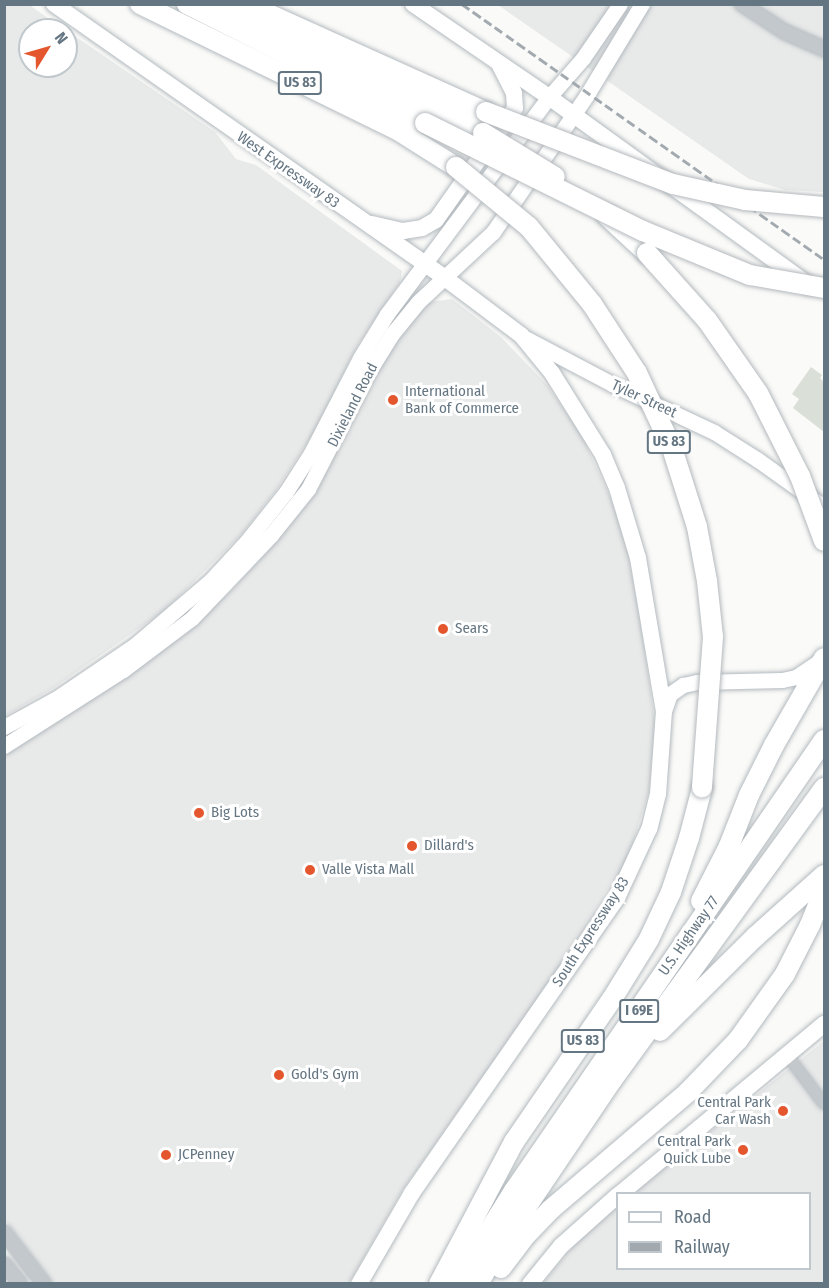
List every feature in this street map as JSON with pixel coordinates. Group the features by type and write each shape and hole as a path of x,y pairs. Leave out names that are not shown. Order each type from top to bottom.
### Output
{"highway":[{"name":"US 83","path":"140,4 399,131 456,167 529,227 592,304 637,373 672,448 697,527 707,582 713,637 702,788 689,838 670,892 649,939 612,999 514,1142 439,1284"},
{"path":"187,4 643,231 750,275 825,288"},
{"name":"US 83","path":"220,4 483,133 555,177 603,213 647,253 694,304 742,368 773,419 800,476 825,541"},
{"path":"248,4 486,112 673,184 745,200 825,207"},
{"path":"659,980 729,846 749,795 774,745 824,658"},
{"name":"U.S. Highway 77","path":"456,1284 514,1191 825,740"},
{"name":"U.S. Highway 77","path":"478,1284 498,1250 612,1080 825,788"},
{"path":"612,1080 712,978 825,875"},
{"path":"490,1284 512,1252 550,1210 687,1093 720,1061 771,997 799,948 825,890"}],"main road":[{"name":"West Expressway 83","path":"54,4 445,278 521,335 552,373 578,411 603,455 617,488 638,558 664,711"},
{"path":"412,4 549,97 825,296"},
{"name":"Dixieland Road","path":"4,727 57,698 135,645 210,581 286,492 326,427 373,336 549,97 583,58 620,4"},
{"name":"Dixieland Road","path":"4,746 72,705 155,647 206,606 243,567 308,489 369,371 404,317 493,231 571,114 588,93 642,4"},
{"path":"362,222 404,231 422,228 436,220 515,108 514,93 498,63"},
{"name":"Tyler Street","path":"521,335 612,384 714,432 825,507"},
{"name":"South Expressway 83","path":"359,1284 412,1193 617,898 641,848 658,794 664,711 670,694 683,685 697,682 782,681 796,677 824,658"},
{"path":"621,1192 825,1024"},
{"path":"530,1284 561,1246 616,1197"}],"street":[{"path":"742,4 785,32 825,49"},
{"path":"787,1055 825,1104"},
{"path":"4,1232 44,1284"},
{"path":"4,1264 20,1284"}],"shaded area":[{"path":"28,4 48,18 18,18 18,78 78,78 78,38 215,132 236,159 256,165 402,271 400,282 357,346 312,436 276,490 242,534 165,610 55,687 5,716 4,5"},
{"path":"498,5 824,5 824,192 785,190 749,179"},
{"path":"452,299 501,337 547,385 581,434 615,508 626,544 640,618 655,724 649,791 629,855 615,882 565,959 402,1191 349,1283 53,1283 5,1220 5,753 101,694 147,661 184,634 232,590 273,545 317,485 372,379 414,314 429,302"},
{"path":"811,367 822,375 820,378 824,382 824,432 793,408 799,399 792,394"},
{"path":"824,1041 824,1283 542,1284 576,1243 616,1207 616,1270 811,1270 811,1192 634,1192"}],"railway":[{"path":"462,4 824,259"}],"place":[{"name":"International Bank of Commerce","path":"393,400"},
{"name":"Sears","path":"443,629"},
{"name":"Big Lots","path":"199,813"},
{"name":"Dillard's","path":"412,846"},
{"name":"Valle Vista Mall","path":"310,870"},
{"name":"Gold's Gym","path":"279,1075"},
{"name":"Central Park Car Wash","path":"783,1111"},
{"name":"Central Park Quick Lube","path":"743,1150"},
{"name":"JCPenney","path":"166,1155"}]}
